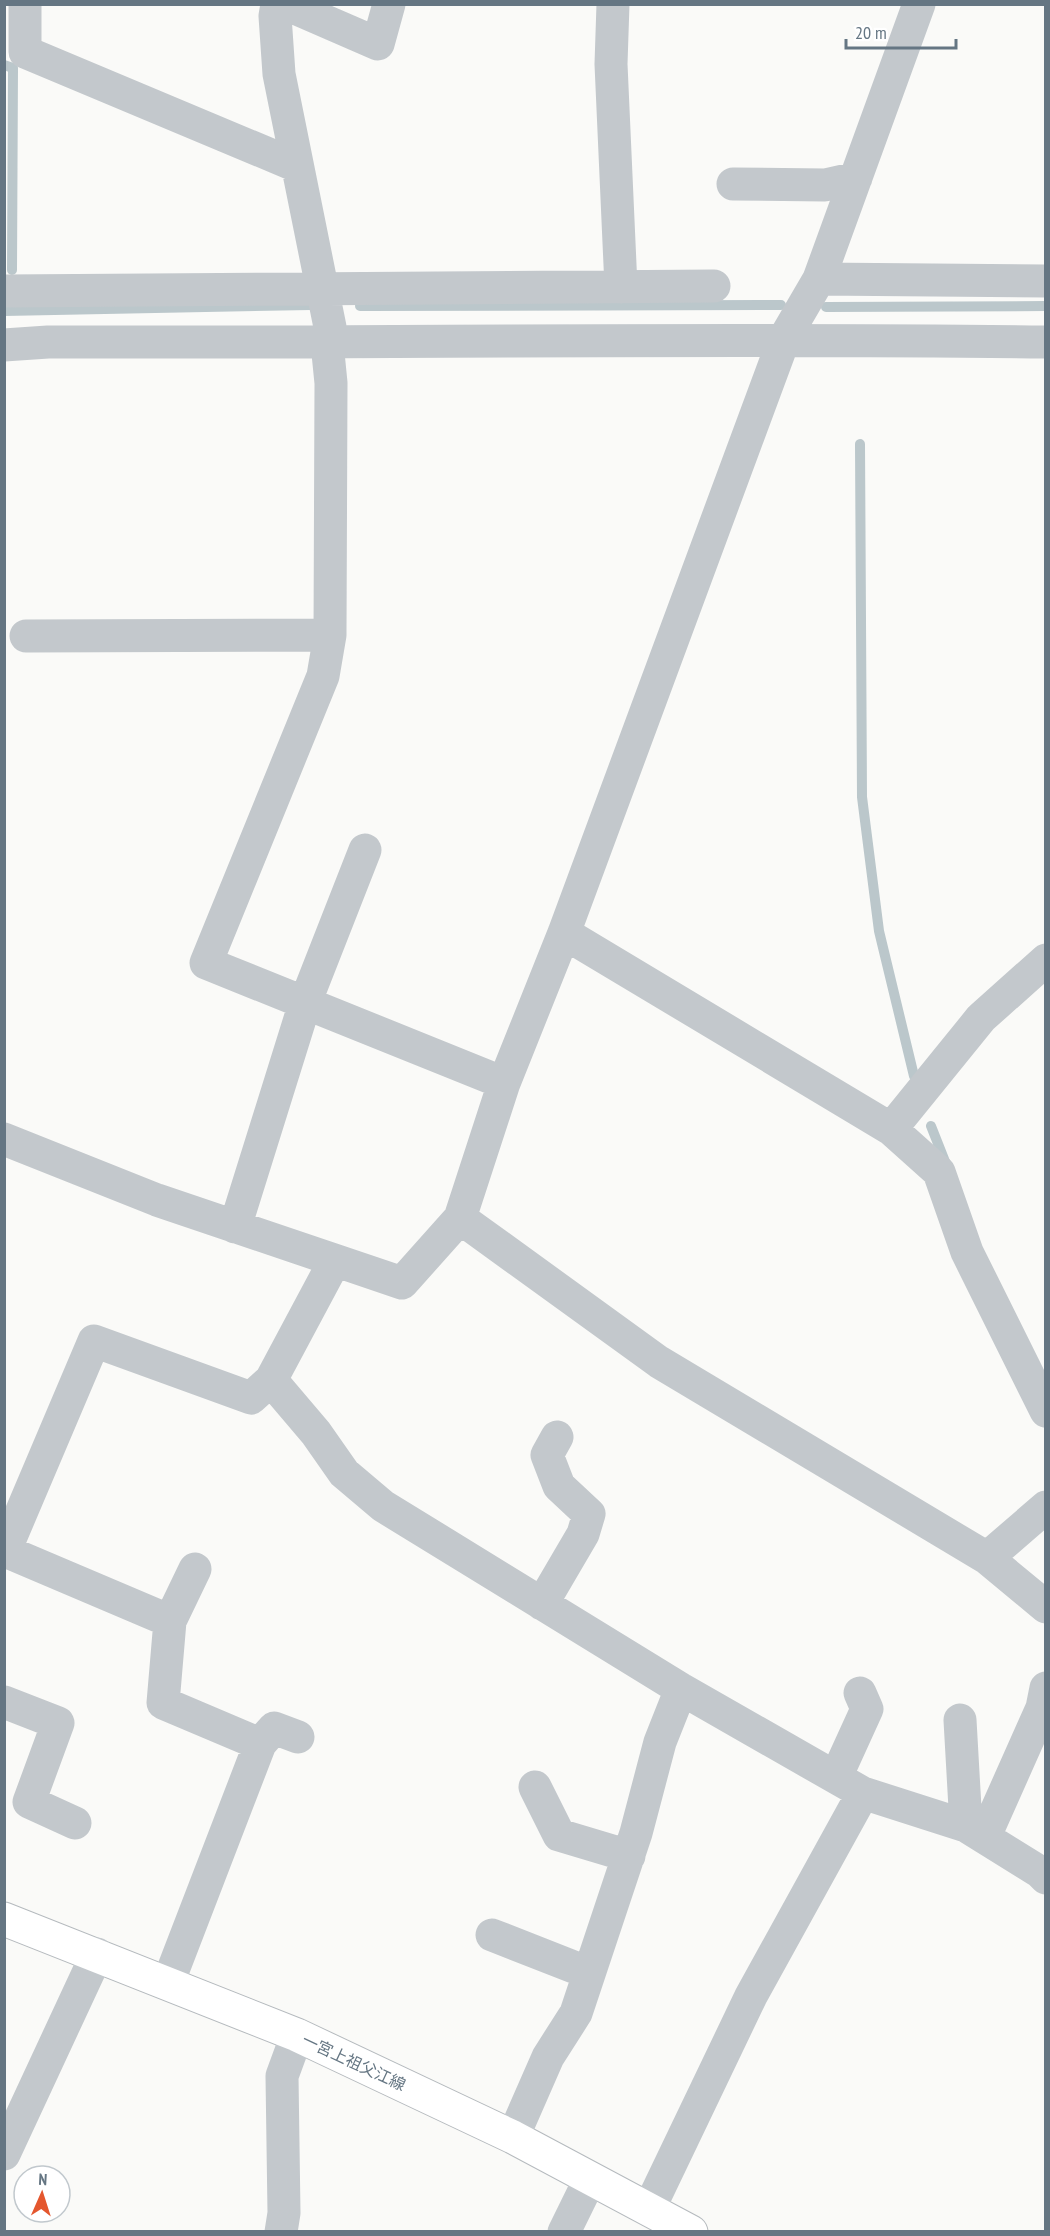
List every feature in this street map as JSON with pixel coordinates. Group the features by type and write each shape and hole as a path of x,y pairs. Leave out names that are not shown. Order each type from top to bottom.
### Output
{"main road":[{"name":"一宮上祖父江線","path":"4,1919 297,2035 513,2137 691,2232"}],"street":[{"path":"25,4 26,52 297,166"},
{"path":"277,4 274,16 279,74 330,327 327,343 331,383 330,635 323,676 206,963 504,1083"},
{"path":"286,4 378,44 389,4"},
{"path":"613,4 611,64 621,287"},
{"path":"4,1139 158,1200 402,1284 460,1218 504,1083 564,933 784,339 819,279 919,4"},
{"path":"733,184 825,185 856,178"},
{"path":"819,279 1046,281"},
{"path":"4,291 714,286"},
{"path":"4,345 48,342 327,343 784,339 1046,342"},
{"path":"26,636 330,635"},
{"path":"235,1227 305,1003 366,849"},
{"path":"564,933 891,1129 939,1172 968,1252 1046,1411"},
{"path":"891,1129 981,1018 1046,960"},
{"path":"460,1218 659,1362 987,1558 1046,1607"},
{"path":"170,1621 5,1552 94,1341 251,1398 271,1380 334,1262"},
{"path":"271,1380 316,1433 344,1473 383,1506 681,1689 849,1785 976,1831 1046,1878"},
{"path":"542,1604 583,1534 589,1514 559,1486 548,1455 557,1437"},
{"path":"987,1558 1046,1507"},
{"path":"195,1569 170,1621 163,1703 260,1744"},
{"path":"976,1831 1042,1708 1046,1688"},
{"path":"513,2137 548,2057 576,2013 629,1856 660,1742 681,1689"},
{"path":"649,2209 849,1785 867,1709 860,1693"},
{"path":"4,1702 58,1723 29,1802 75,1823"},
{"path":"960,1720 976,1831"},
{"path":"168,1983 260,1744 274,1728 298,1737"},
{"path":"535,1786 559,1835 629,1856"},
{"path":"492,1935 589,1973"},
{"path":"4,2154 97,1954"},
{"path":"281,2232 284,2213 282,2076 297,2035"},
{"path":"564,2232 590,2179"}],"waterway":[{"path":"4,65 13,68 12,270"},
{"path":"4,311 311,305"},
{"path":"360,306 781,305"},
{"path":"826,307 1046,306"},
{"path":"860,444 862,797 879,931 914,1076"},
{"path":"931,1126 946,1164"}]}
